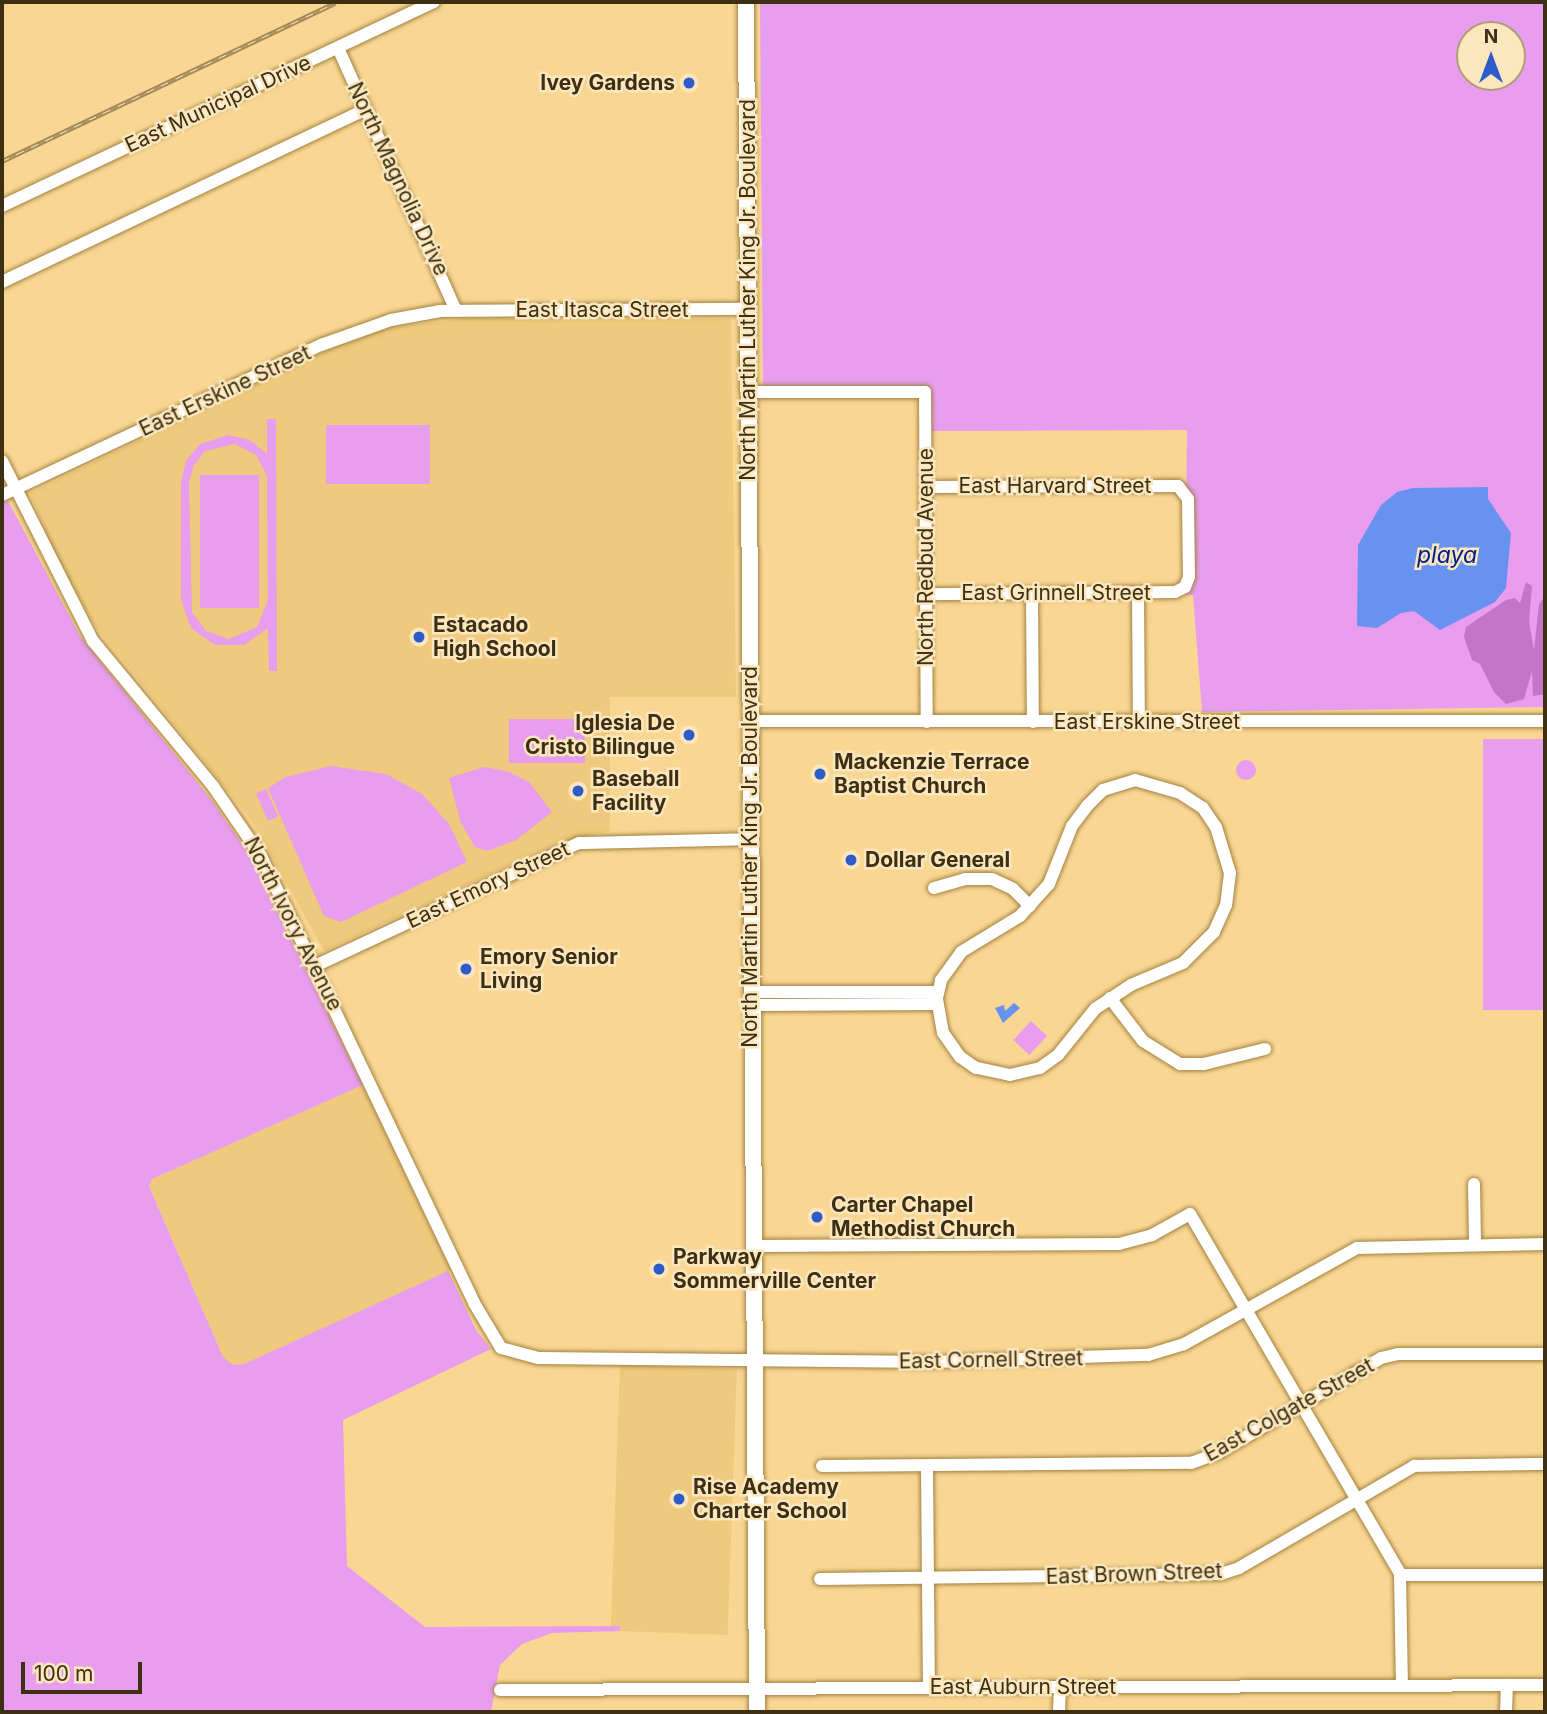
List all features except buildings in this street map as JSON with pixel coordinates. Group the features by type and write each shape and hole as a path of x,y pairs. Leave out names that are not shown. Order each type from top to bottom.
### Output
{"main road":[{"name":"North Martin Luther King Jr. Boulevard","path":"746,2 752,839 752,1358 757,1712"}],"street":[{"name":"East Municipal Drive","path":"2,206 435,2"},
{"name":"North Magnolia Drive","path":"338,48 456,311"},
{"path":"2,282 365,110"},
{"name":"East Itasca Street","path":"456,311 748,309"},
{"name":"East Erskine Street","path":"2,495 347,334 391,320 456,311"},
{"name":"North Redbud Avenue","path":"748,392 925,392 927,722"},
{"name":"North Ivory Avenue","path":"2,461 93,640 245,830 317,965 458,1269"},
{"name":"East Harvard Street","path":"926,487 1184,489 1189,564 1185,587"},
{"name":"East Grinnell Street","path":"926,594 1138,593 1175,592 1185,587"},
{"path":"1138,593 1139,722"},
{"path":"1032,594 1033,722"},
{"name":"East Erskine Street","path":"750,721 1545,721"},
{"path":"1126,781 1152,782 1172,788 1203,808 1216,827 1229,860 1228,895 1221,919 1204,944 1183,963 1110,998 1050,1062 1010,1075 984,1072 960,1057 943,1033 937,998 957,955 1030,906 1055,873 1076,819 1103,790 1126,781"},
{"name":"East Emory Street","path":"317,965 579,843 752,839"},
{"path":"934,888 965,879 992,879 1013,889 1030,906"},
{"path":"751,999 937,998"},
{"path":"1110,998 1143,1041 1180,1064 1204,1064 1265,1049"},
{"path":"1474,1184 1475,1244"},
{"path":"752,1245 1119,1244 1152,1235 1190,1214 1400,1575 1402,1686"},
{"name":"East Cornell Street","path":"458,1269 493,1339 501,1348 526,1356 932,1362 1148,1355 1184,1345 1357,1248 1545,1244"},
{"name":"East Colgate Street","path":"822,1466 1191,1463 1218,1453 1391,1356 1545,1354"},
{"name":"East Brown Street","path":"820,1579 1221,1574 1423,1464 1545,1464"},
{"path":"927,1467 929,1688"},
{"path":"1400,1575 1545,1574"},
{"path":"1506,1712 1507,1685"},
{"name":"East Auburn Street","path":"500,1690 1545,1685"},
{"path":"1059,1712 1060,1687"}],"shaded area":[{"path":"760,2 1545,2 1545,707 1202,712 1193,595 1185,595 1187,430 932,431 920,398 763,398"},
{"name":"Estacado High School","path":"469,318 731,319 736,697 610,697 610,831 560,842 324,951 252,821 96,627 56,557 30,493 327,350 389,328"},
{"path":"267,419 276,419 277,671 269,671 268,628 244,645 215,645 191,628 181,600 181,482 186,461 200,444 228,435 250,440 267,454","holes":["235,444 256,455 267,476 268,600 257,627 229,639 206,631 192,612 189,482 194,465 205,451"]},
{"path":"326,425 430,425 430,484 326,484"},
{"path":"200,475 259,475 259,608 200,608"},
{"path":"8,501 80,636 213,802 248,853 363,1085 152,1179 149,1186 223,1357 233,1365 244,1364 448,1271 476,1330 491,1349 343,1420 347,1566 425,1627 620,1626 620,1631 552,1633 522,1644 500,1665 491,1712 2,1712 2,503"},
{"path":"1526,582 1532,586 1529,622 1534,650 1539,604 1545,596 1545,694 1533,696 1532,671 1524,699 1506,704 1494,692 1480,664 1472,660 1464,637 1466,627 1506,600 1515,598 1520,603"},
{"path":"509,719 585,719 585,763 509,763"},
{"path":"1483,739 1545,739 1545,1010 1483,1010"},
{"path":"1246,760 1253,763 1256,770 1253,777 1246,780 1239,777 1236,770 1239,763"},
{"path":"331,766 386,774 422,794 449,824 467,862 341,922 324,916 268,788 286,777"},
{"path":"484,767 507,771 529,782 552,812 516,840 488,851 475,847 461,823 449,778"},
{"path":"266,789 278,816 268,821 256,793"},
{"path":"1031,1021 1047,1036 1029,1055 1013,1040"},
{"path":"363,1085 451,1270 244,1364 233,1365 223,1357 149,1185 152,1179"},
{"name":"Rise Academy Charter School","path":"620,1365 737,1369 728,1635 611,1631"}],"water":[{"name":"playa","path":"1488,487 1488,499 1511,533 1506,588 1495,602 1440,630 1414,611 1401,613 1377,628 1357,626 1358,545 1381,505 1397,492 1413,488"},
{"path":"1014,1003 1020,1008 1003,1023 995,1008 1004,1005 1005,1011"}],"railway":[{"path":"2,161 335,3"}],"place":[{"name":"Ivey Gardens","path":"689,83"},
{"name":"Estacado High School","path":"419,637"},
{"name":"Iglesia De Cristo Bilingue","path":"689,735"},
{"name":"Mackenzie Terrace Baptist Church","path":"820,774"},
{"name":"Baseball Facility","path":"578,791"},
{"name":"Dollar General","path":"851,860"},
{"name":"Emory Senior Living","path":"466,969"},
{"name":"Carter Chapel Methodist Church","path":"817,1217"},
{"name":"Parkway Sommerville Center","path":"659,1269"},
{"name":"Rise Academy Charter School","path":"679,1499"}]}
